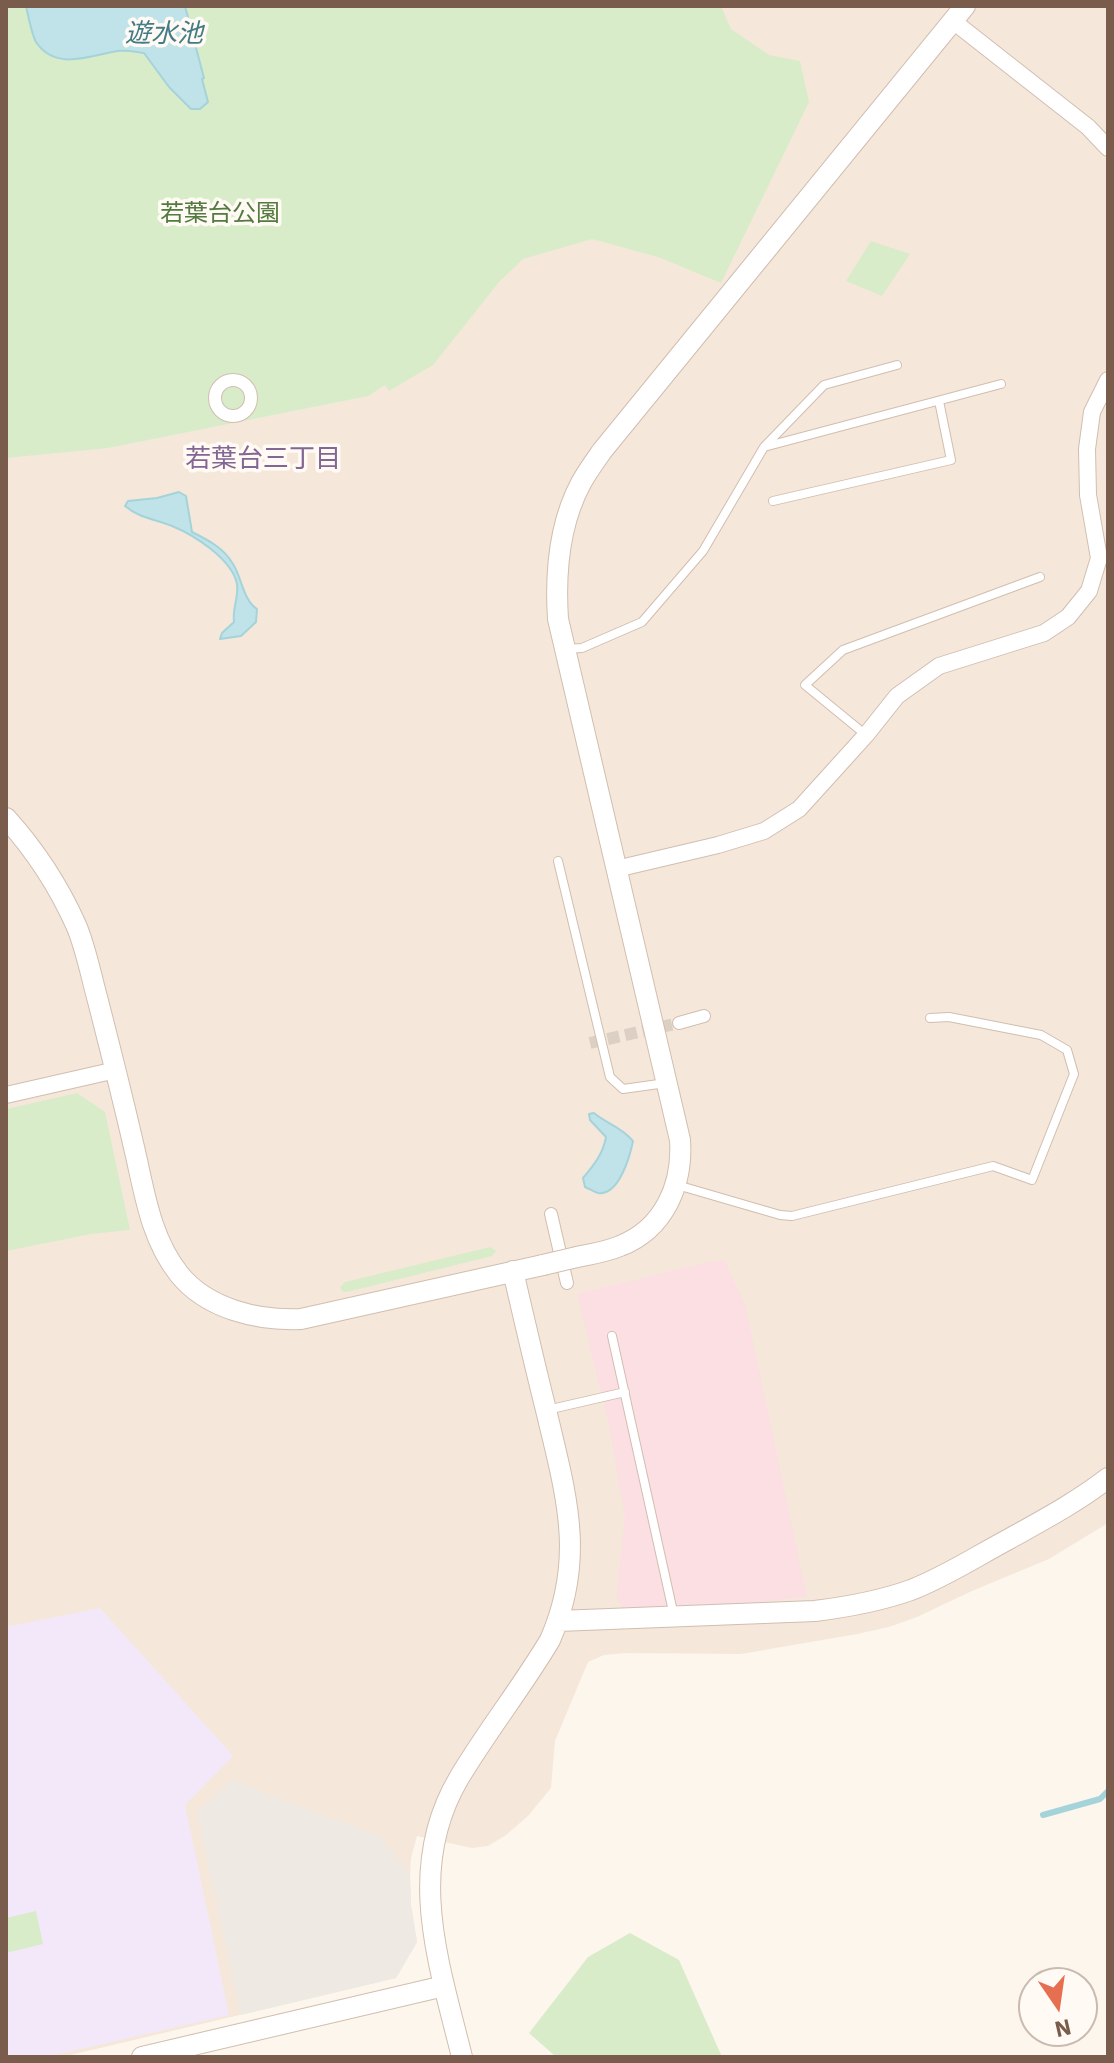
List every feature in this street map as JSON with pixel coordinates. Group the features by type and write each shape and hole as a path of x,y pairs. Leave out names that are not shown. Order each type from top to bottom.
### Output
{"street":[{"path":"6,818 51,876 77,928 116,1070 153,1228 181,1276 202,1295 228,1308 260,1317 301,1319 577,1257 620,1246 640,1236 656,1221 677,1185 680,1140 558,619 558,563 566,521 581,483 602,451 959,13 1108,148"},
{"path":"616,869 764,831 799,809 897,696 939,666 1044,633 1068,617 1089,591 1099,558 1088,495 1087,449 1092,412 1108,380"},
{"path":"679,1023 704,1016"},
{"path":"6,1095 116,1070"},
{"path":"551,1214 567,1283"},
{"path":"462,2057 430,1919 432,1852 441,1815 459,1778 537,1661 558,1621 569,1563 570,1531 555,1408 513,1271"},
{"path":"558,1621 815,1611 847,1607 911,1590 935,1579 1055,1514 1108,1478"},
{"path":"142,2057 444,1986"}],"lane":[{"path":"564,649 582,648 642,622 703,551 764,447 824,385 897,365"},
{"path":"764,447 1001,384"},
{"path":"773,501 951,460 939,401"},
{"path":"866,735 805,685 843,650 1040,577"},
{"path":"558,861 610,1077 623,1089 666,1083"},
{"path":"677,1185 792,1216 993,1166 1032,1180 1074,1074 1067,1050 1041,1035 949,1017 930,1018"},
{"path":"612,1336 674,1617"},
{"path":"555,1408 625,1392"}],"shaded area":[{"path":"6,6 1108,6 1108,1523 1049,1559 889,1627 741,1654 626,1653 604,1655 588,1662 555,1741 551,1788 528,1816 488,1846 472,1848 417,1836 410,1875 417,1942 396,1978 62,2057 6,2057"},
{"path":"724,1260 745,1304 807,1597 715,1607 623,1608 616,1597 625,1517 608,1420 577,1294"},
{"path":"100,1608 233,1756 185,1805 229,2015 46,2057 6,2057 6,1627"},
{"path":"232,1779 381,1837 410,1875 417,1942 396,1978 241,2015 197,1812"}],"green space":[{"name":"若葉台公園","path":"6,6 721,6 731,29 769,55 800,61 809,102 721,283 658,257 592,239 523,259 499,282 433,365 389,391 385,385 368,396 108,448 6,458"},
{"path":"871,241 910,254 882,296 846,281"},
{"path":"77,1093 105,1112 130,1230 91,1234 6,1251 6,1109"},
{"path":"490,1247 496,1251 492,1256 347,1292 340,1287 345,1282"},
{"path":"36,1911 43,1944 6,1953 6,1918"},
{"path":"630,1933 679,1960 722,2057 556,2057 529,2033 588,1957"}],"water":[{"name":"遊水池","path":"26,6 185,6 208,102 200,109 191,109 169,87 144,53 118,51 85,58 53,57 36,42"},
{"path":"179,492 186,496 192,532 225,553 249,600 257,609 256,622 241,636 220,639 234,622 237,584 220,557 191,535 125,506 128,501"},
{"path":"594,1113 633,1141 618,1182 605,1192 598,1193 585,1187 583,1178 605,1143 606,1137 590,1120 589,1114"}],"waterway":[{"path":"1043,1815 1100,1799 1108,1791"}],"tunnel":[{"path":"590,1043 679,1023"}],"district":[{"name":"若葉台三丁目","path":"263,459"}]}
